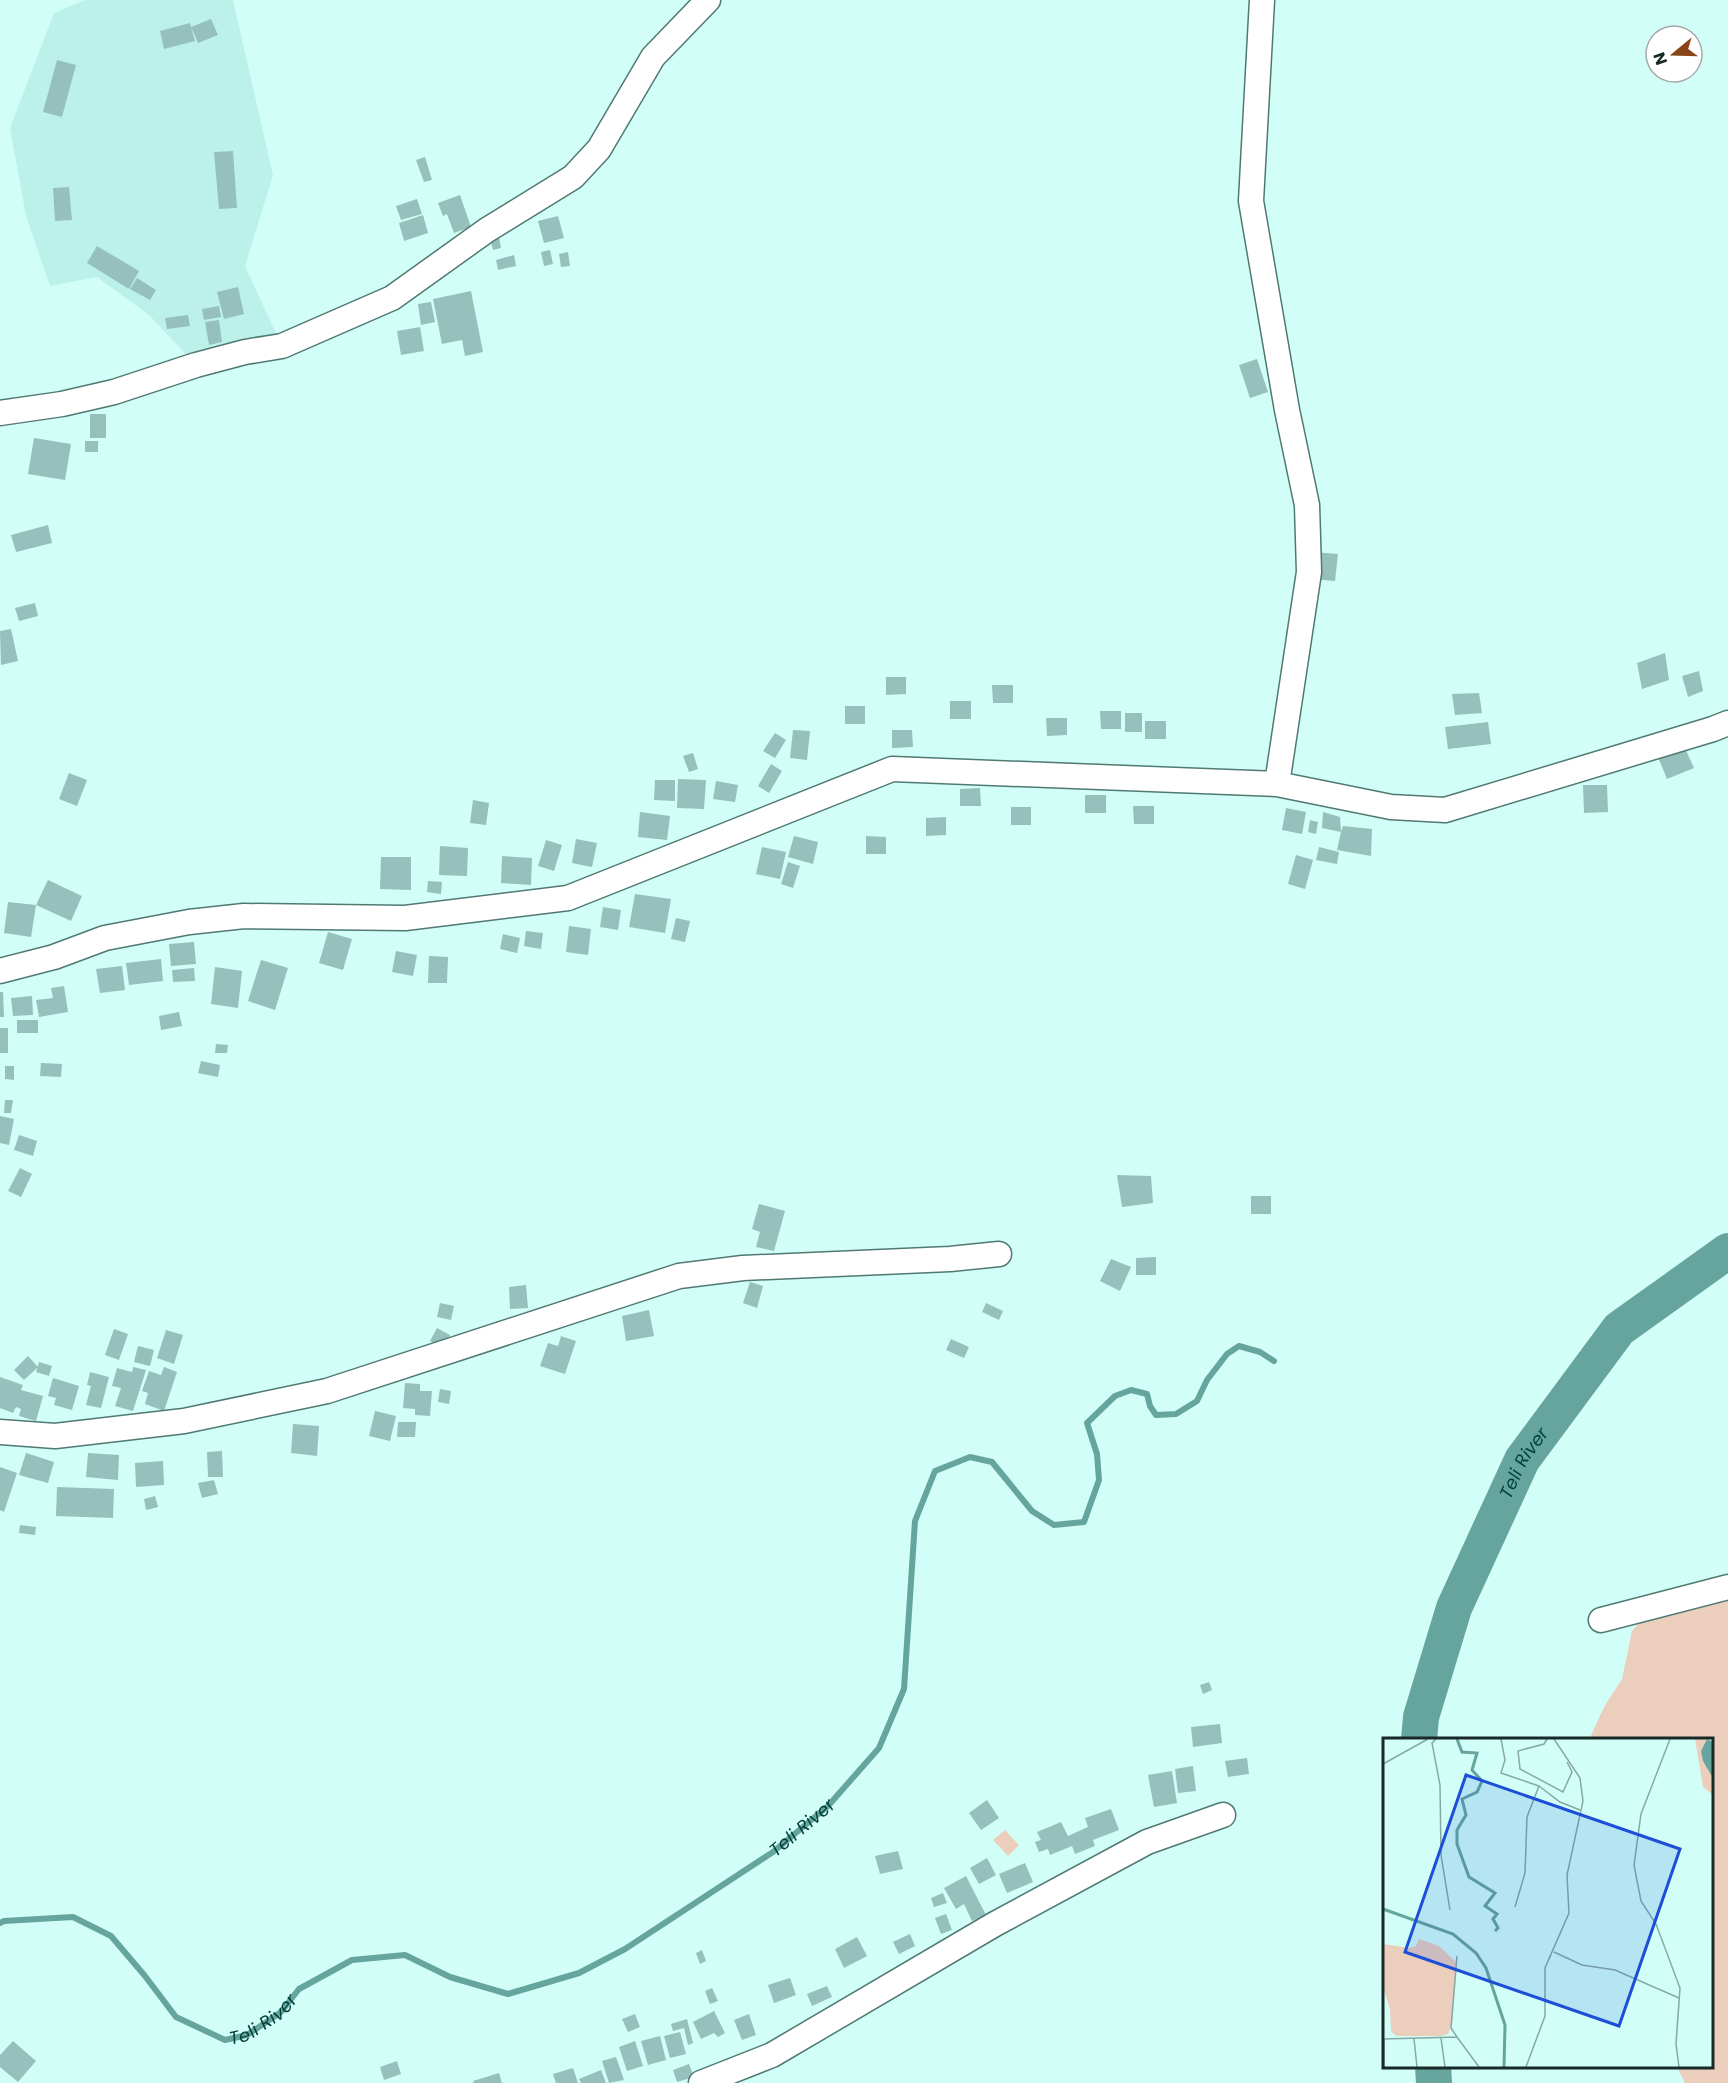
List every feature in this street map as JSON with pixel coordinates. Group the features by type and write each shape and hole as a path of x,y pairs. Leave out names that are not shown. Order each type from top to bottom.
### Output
{"street":[{"path":"0,413 62,404 114,392 196,365 245,352 282,346 392,298 487,230 573,177 599,149 653,57 708,0"},
{"path":"1262,0 1251,201 1287,410 1307,505 1309,573 1277,784"},
{"path":"0,971 54,957 105,938 189,922 244,916 405,918 568,898 892,769 1277,784 1391,807 1445,810 1728,723"},
{"path":"0,1432 55,1436 184,1421 327,1391 679,1276 743,1268 950,1259 999,1254"},
{"path":"1601,1620 1728,1587"},
{"path":"701,2083 772,2055 995,1924 1147,1842 1223,1815"}],"shaded area":[{"path":"85,0 233,0 273,175 245,266 282,346 196,365 149,315 97,277 50,286 26,216 10,128 54,13"},
{"path":"1728,1578 1728,2083 1685,2083 1678,2068 1713,2068 1713,1738 1590,1738 1604,1707 1622,1679 1632,1631 1663,1596"},
{"path":"1005,1830 1019,1845 1008,1856 993,1840"}],"building":[{"path":"211,19 218,35 198,43 191,27"},
{"path":"190,23 195,41 164,49 160,31"},
{"path":"57,60 76,65 62,117 43,112"},
{"path":"233,151 237,208 219,209 214,152"},
{"path":"425,157 432,180 424,182 416,160"},
{"path":"69,187 72,220 55,221 53,188"},
{"path":"460,195 471,227 454,233 447,214 443,216 438,203"},
{"path":"417,199 422,214 401,220 396,206"},
{"path":"423,215 428,233 404,241 399,223"},
{"path":"558,216 564,238 544,243 538,221"},
{"path":"499,237 501,248 493,250 490,239"},
{"path":"97,246 139,271 129,289 87,263"},
{"path":"550,250 553,264 544,266 541,252"},
{"path":"568,252 570,266 561,267 559,254"},
{"path":"514,255 516,266 498,270 496,260"},
{"path":"137,278 156,290 150,300 130,289"},
{"path":"238,287 244,314 224,319 217,292"},
{"path":"471,291 483,352 465,356 462,340 442,344 433,299"},
{"path":"431,302 435,322 421,325 418,304"},
{"path":"219,306 221,317 204,320 202,309"},
{"path":"188,315 190,326 167,329 165,318"},
{"path":"219,320 222,342 209,345 205,322"},
{"path":"420,327 424,351 401,355 397,331"},
{"path":"1257,359 1268,392 1250,398 1239,365"},
{"path":"90,414 106,414 106,438 90,438"},
{"path":"34,438 71,444 65,480 28,474"},
{"path":"85,441 98,441 98,452 85,452"},
{"path":"48,525 52,543 16,552 11,535"},
{"path":"1313,552 1338,554 1335,581 1311,579"},
{"path":"35,603 38,616 19,621 15,608"},
{"path":"11,629 18,661 1,665 0,631"},
{"path":"1665,653 1669,680 1642,689 1637,663"},
{"path":"1699,671 1703,691 1688,697 1682,676"},
{"path":"886,677 906,677 906,694 886,695"},
{"path":"992,685 1013,685 1013,703 993,703"},
{"path":"1479,693 1482,713 1455,715 1452,694"},
{"path":"950,701 971,701 971,719 950,719"},
{"path":"845,706 865,706 865,724 845,724"},
{"path":"1100,711 1121,711 1121,729 1101,729"},
{"path":"1125,713 1142,713 1142,732 1125,732"},
{"path":"1046,718 1067,718 1067,735 1047,736"},
{"path":"1145,721 1166,721 1166,739 1145,739"},
{"path":"1488,722 1491,744 1448,749 1445,727"},
{"path":"793,730 810,731 807,760 790,758"},
{"path":"892,730 912,730 913,747 892,748"},
{"path":"775,733 786,740 775,758 763,751"},
{"path":"1684,746 1694,768 1667,779 1658,757"},
{"path":"693,753 698,769 689,772 683,756"},
{"path":"771,764 782,771 769,793 758,786"},
{"path":"69,773 87,780 77,806 59,799"},
{"path":"678,779 706,780 704,809 677,808"},
{"path":"655,780 675,780 675,801 654,800"},
{"path":"716,781 738,785 735,802 713,799"},
{"path":"1583,785 1607,785 1608,812 1584,813"},
{"path":"980,788 981,806 960,806 960,789"},
{"path":"1085,795 1106,795 1106,813 1085,813"},
{"path":"473,800 489,803 486,825 470,823"},
{"path":"1133,806 1154,806 1154,824 1134,824"},
{"path":"1011,807 1031,807 1031,825 1011,825"},
{"path":"1286,808 1306,812 1302,834 1282,830"},
{"path":"640,812 670,816 667,840 638,837"},
{"path":"1323,812 1340,817 1341,832 1322,828"},
{"path":"946,817 946,835 926,836 926,818"},
{"path":"1310,820 1318,822 1316,834 1308,832"},
{"path":"1343,826 1372,829 1371,856 1337,850"},
{"path":"794,836 818,842 813,864 788,857"},
{"path":"866,836 886,837 886,854 866,854"},
{"path":"576,839 597,843 592,867 572,863"},
{"path":"546,840 562,845 554,871 538,866"},
{"path":"440,846 468,848 467,876 439,875"},
{"path":"762,847 786,852 780,879 756,874"},
{"path":"1319,847 1339,852 1337,864 1316,860"},
{"path":"1296,855 1313,860 1305,889 1288,884"},
{"path":"502,856 532,858 531,885 501,883"},
{"path":"381,857 411,857 411,890 380,889"},
{"path":"788,862 800,866 793,888 781,884"},
{"path":"48,880 82,896 71,921 36,905"},
{"path":"428,881 442,882 441,894 427,892"},
{"path":"635,894 671,899 665,933 629,927"},
{"path":"8,902 36,905 31,937 4,933"},
{"path":"603,907 621,910 618,930 600,927"},
{"path":"676,918 690,921 685,942 671,939"},
{"path":"569,926 591,929 588,955 566,952"},
{"path":"526,931 543,933 541,949 524,946"},
{"path":"328,932 352,939 343,970 319,963"},
{"path":"503,934 520,938 517,953 500,949"},
{"path":"194,942 196,964 171,966 169,944"},
{"path":"396,951 417,955 413,976 392,972"},
{"path":"429,956 448,957 447,983 428,983"},
{"path":"161,959 163,981 129,985 126,963"},
{"path":"261,960 288,968 275,1010 248,1001"},
{"path":"122,966 125,990 100,993 96,969"},
{"path":"215,967 242,971 238,1008 211,1004"},
{"path":"194,968 195,981 173,982 172,970"},
{"path":"64,986 68,1012 39,1017 36,1000 53,998 51,988"},
{"path":"0,992 3,992 4,1017 0,1017"},
{"path":"32,996 33,1015 13,1016 11,998"},
{"path":"179,1012 182,1026 161,1030 159,1016"},
{"path":"17,1020 38,1020 38,1033 17,1033"},
{"path":"0,1028 8,1028 8,1053 0,1053"},
{"path":"216,1044 228,1045 227,1053 215,1053"},
{"path":"201,1061 220,1065 218,1077 198,1073"},
{"path":"41,1063 62,1064 61,1077 40,1076"},
{"path":"5,1066 14,1066 14,1080 5,1079"},
{"path":"5,1100 13,1100 11,1113 4,1113"},
{"path":"0,1116 14,1119 9,1145 0,1143"},
{"path":"19,1135 37,1141 33,1156 14,1150"},
{"path":"20,1168 32,1174 21,1197 8,1191"},
{"path":"1117,1175 1151,1176 1153,1203 1122,1207"},
{"path":"1251,1196 1271,1196 1271,1214 1251,1214"},
{"path":"759,1204 785,1211 774,1251 756,1247 760,1232 752,1229"},
{"path":"1156,1257 1156,1275 1136,1275 1136,1258"},
{"path":"1111,1259 1131,1267 1120,1291 1100,1281"},
{"path":"750,1282 763,1286 757,1308 743,1303"},
{"path":"526,1285 528,1308 510,1309 509,1287"},
{"path":"440,1303 454,1306 451,1320 437,1317"},
{"path":"986,1303 1003,1311 999,1320 982,1312"},
{"path":"649,1310 654,1336 626,1341 622,1316"},
{"path":"437,1328 450,1335 443,1348 430,1341"},
{"path":"114,1329 128,1334 119,1360 105,1355"},
{"path":"166,1330 183,1335 174,1364 157,1358"},
{"path":"561,1336 576,1341 565,1374 540,1366 548,1343 558,1346"},
{"path":"951,1339 969,1347 964,1358 946,1350"},
{"path":"138,1346 154,1350 150,1366 134,1362"},
{"path":"28,1356 38,1367 24,1380 14,1370"},
{"path":"39,1362 52,1366 49,1376 36,1372"},
{"path":"133,1367 146,1370 133,1411 115,1406 121,1388 112,1386 117,1368 132,1372"},
{"path":"164,1367 177,1372 164,1411 145,1404 148,1393 142,1391 149,1371 161,1375"},
{"path":"90,1372 109,1377 101,1408 86,1405 91,1386 87,1385"},
{"path":"0,1377 23,1385 21,1390 43,1396 36,1421 19,1416 21,1409 16,1407 13,1413 0,1408"},
{"path":"53,1378 79,1386 72,1410 54,1405 56,1398 48,1396"},
{"path":"405,1383 420,1384 420,1391 432,1391 430,1416 415,1415 415,1409 403,1408"},
{"path":"440,1389 451,1391 449,1404 438,1402"},
{"path":"375,1411 396,1416 390,1441 369,1436"},
{"path":"398,1422 416,1422 415,1437 397,1437"},
{"path":"293,1424 319,1426 317,1456 291,1453"},
{"path":"222,1451 223,1477 208,1477 207,1452"},
{"path":"26,1453 54,1462 48,1483 19,1475"},
{"path":"88,1453 119,1455 118,1480 86,1477"},
{"path":"163,1461 164,1485 136,1487 135,1463"},
{"path":"0,1467 17,1473 4,1512 0,1510"},
{"path":"214,1480 218,1494 202,1498 198,1483"},
{"path":"57,1487 114,1489 113,1518 56,1516"},
{"path":"155,1496 158,1507 146,1510 144,1499"},
{"path":"20,1525 36,1527 35,1535 19,1533"},
{"path":"1209,1682 1212,1690 1203,1694 1200,1685"},
{"path":"1220,1724 1222,1743 1193,1747 1191,1727"},
{"path":"1247,1758 1249,1774 1228,1777 1225,1761"},
{"path":"1193,1766 1196,1791 1178,1793 1175,1769"},
{"path":"1172,1771 1177,1803 1154,1807 1148,1775"},
{"path":"987,1800 999,1818 981,1830 969,1813"},
{"path":"1111,1809 1119,1830 1093,1840 1095,1846 1075,1854 1072,1846 1050,1855 1048,1849 1039,1852 1035,1842 1041,1840 1037,1832 1061,1822 1068,1836 1088,1827 1085,1818"},
{"path":"898,1851 903,1869 880,1874 875,1856"},
{"path":"987,1858 996,1875 979,1884 970,1868"},
{"path":"1025,1863 1033,1882 1007,1893 999,1874"},
{"path":"966,1876 986,1915 972,1921 964,1904 956,1909 944,1888"},
{"path":"943,1893 947,1903 934,1907 931,1898"},
{"path":"946,1914 952,1930 941,1934 935,1918"},
{"path":"910,1934 915,1946 899,1954 893,1942"},
{"path":"857,1937 867,1956 844,1968 835,1949"},
{"path":"702,1950 706,1961 700,1964 696,1953"},
{"path":"790,1978 796,1995 774,2003 768,1985"},
{"path":"827,1986 832,1997 812,2006 807,1994"},
{"path":"712,1988 718,2001 710,2004 705,1991"},
{"path":"714,2011 725,2033 718,2037 714,2033 701,2039 693,2022"},
{"path":"635,2014 640,2027 628,2032 622,2019"},
{"path":"749,2014 756,2035 742,2040 734,2020"},
{"path":"687,2019 693,2043 688,2045 684,2028 673,2031 671,2024"},
{"path":"680,2032 686,2054 670,2058 664,2036"},
{"path":"660,2036 666,2060 648,2065 641,2041"},
{"path":"13,2041 36,2061 18,2082 0,2067 0,2055"},
{"path":"635,2041 643,2066 627,2071 619,2047"},
{"path":"616,2057 624,2080 609,2083 602,2061"},
{"path":"397,2061 401,2074 384,2080 380,2067"},
{"path":"689,2064 694,2077 677,2082 673,2070"},
{"path":"573,2068 578,2083 556,2083 553,2074"},
{"path":"601,2070 606,2083 581,2083 579,2079"},
{"path":"499,2073 502,2083 474,2083 473,2081"}],"waterway":[{"name":"Teli River","path":"1419,1738 1421,1717 1454,1608 1522,1460 1619,1329 1728,1251"},
{"name":"Teli River","path":"0,1923 73,1917 111,1936 176,2017 225,2040 247,2035 281,2012 299,1989 352,1960 405,1955 450,1977 508,1994 579,1973 625,1949 773,1852 828,1806 879,1748 904,1689 915,1521 935,1471 970,1457 992,1462 1032,1511 1054,1525 1084,1522 1099,1480 1097,1454 1087,1423 1115,1396 1131,1390 1147,1394 1150,1406 1156,1415 1176,1414 1197,1401 1207,1380 1227,1354 1239,1346 1260,1352 1274,1361"},
{"name":"Teli River","path":"1433,2068 1434,2083"}]}
